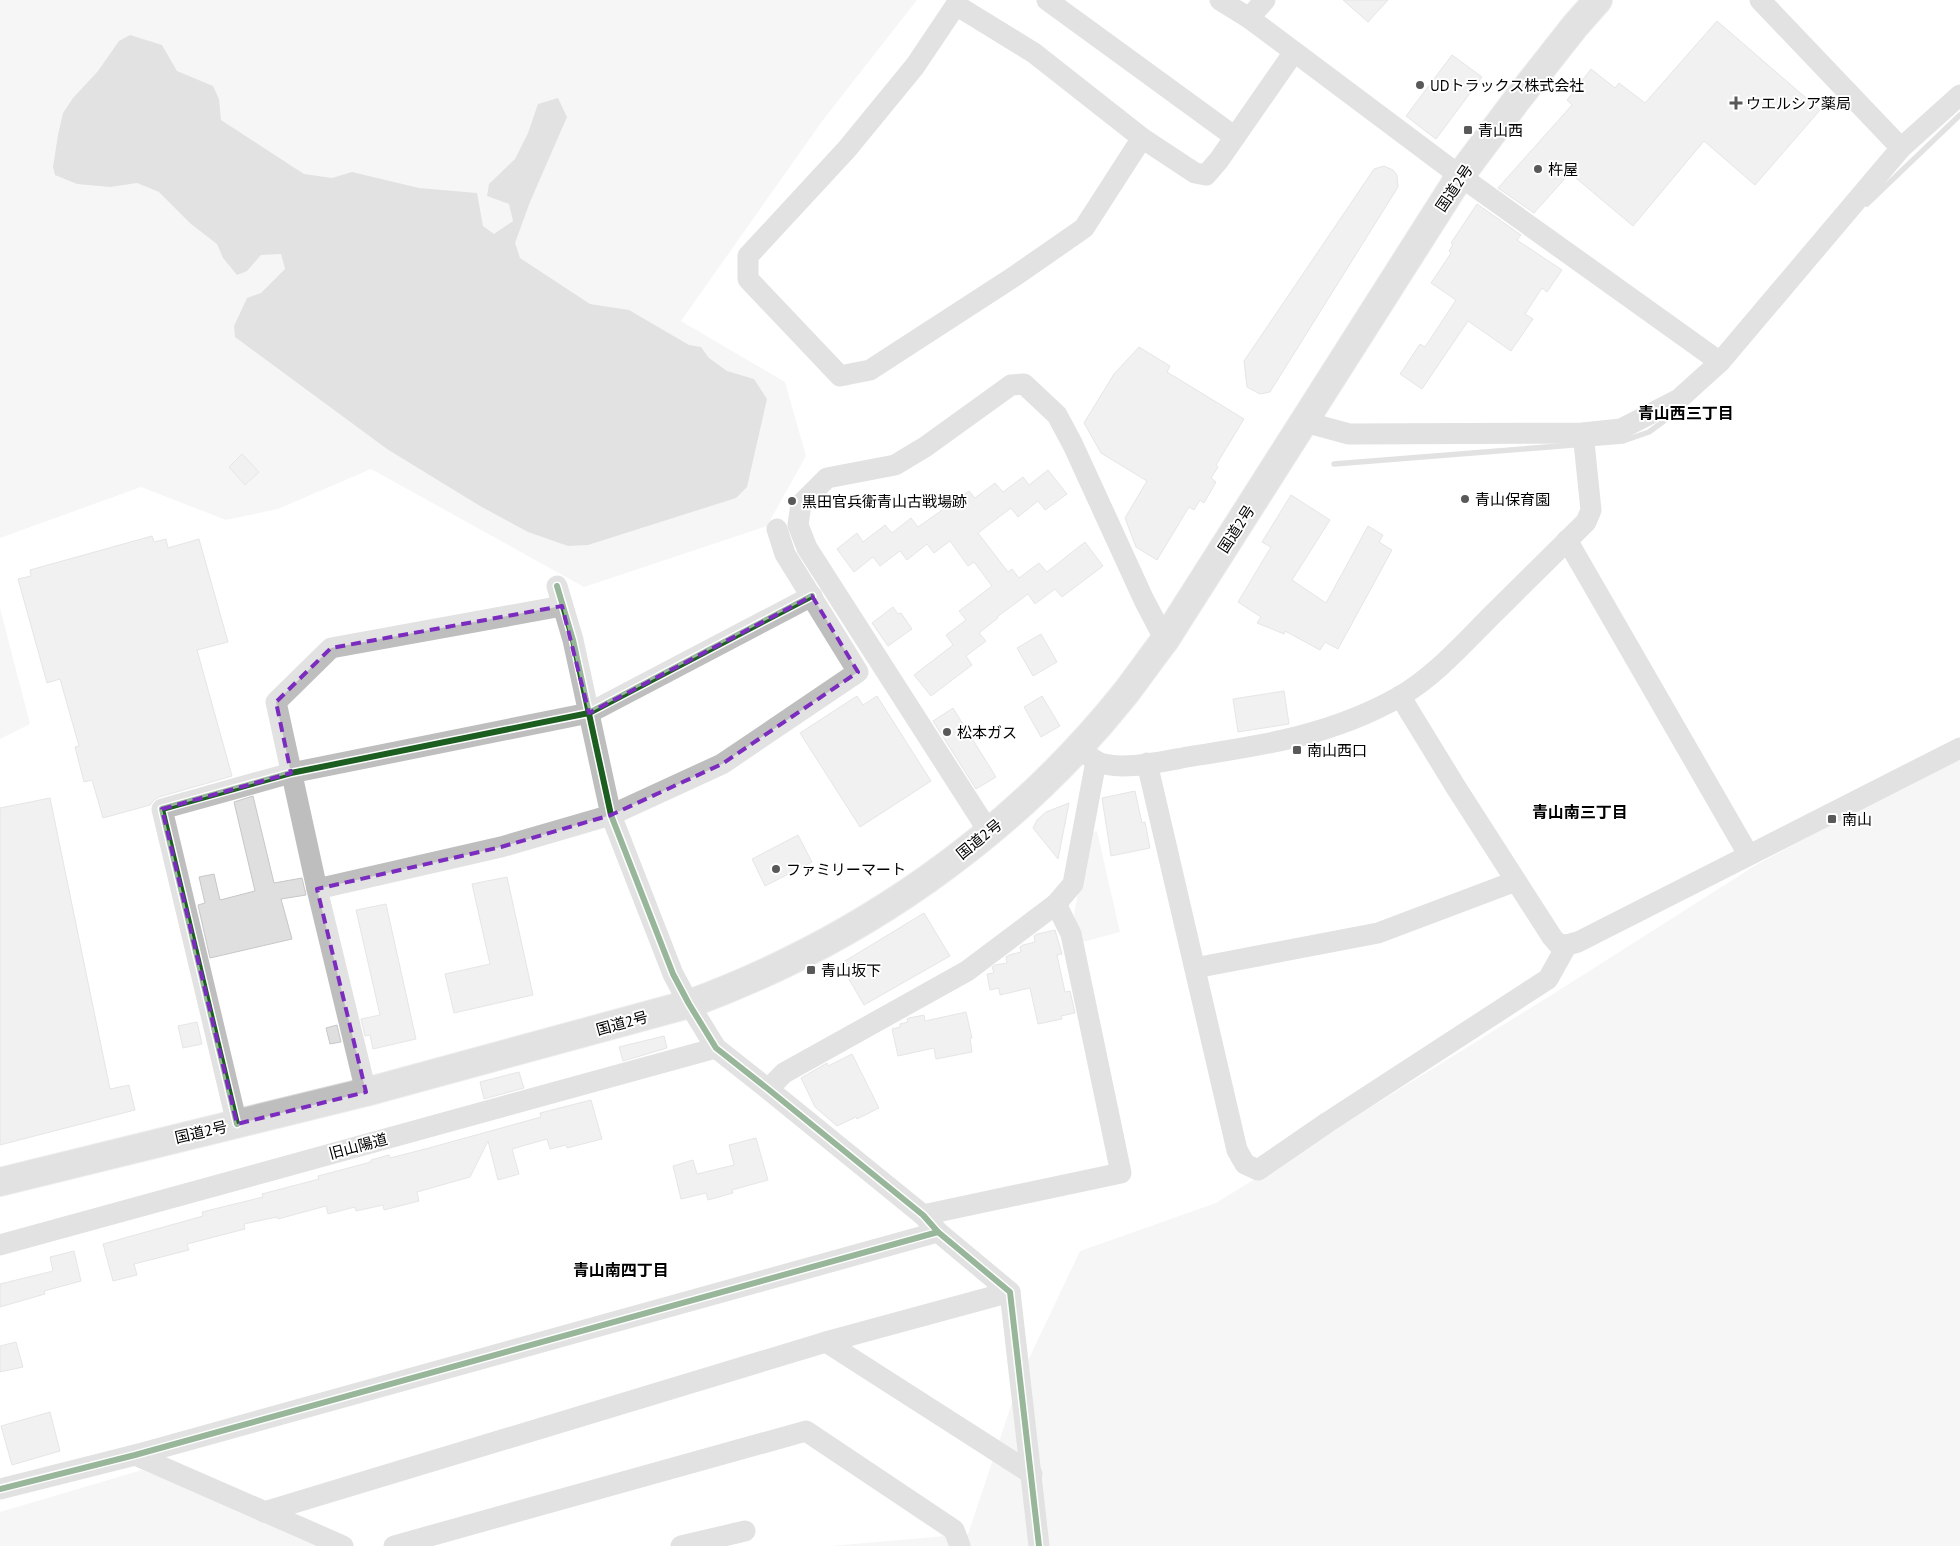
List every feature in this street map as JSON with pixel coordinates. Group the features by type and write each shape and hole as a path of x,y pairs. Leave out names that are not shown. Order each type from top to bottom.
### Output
{"highway":[{"name":"国道2号","path":"0,1182 366,1092 689,1004 732,988 823,944 887,907 940,870 989,832 1035,792 1087,754 1124,695 1165,640 1460,176 1516,101 1598,0"}],"street":[{"path":"1047,0 1235,137"},
{"path":"1220,0 1249,18 1460,176 1720,362"},
{"path":"1249,18 1265,0"},
{"path":"1760,0 1901,148"},
{"path":"1142,138 1084,228 870,370 840,376 748,278 748,256 847,149 915,66 957,3 1034,53 1142,138 1195,173 1206,175 1220,160 1294,52"},
{"path":"1305,422 1349,434 1583,432 1621,428 1646,416 1679,399 1720,362 1901,148 1960,95"},
{"path":"989,832 807,548 798,525 801,504 827,478 895,465 925,447 1011,385 1024,384 1058,415 1144,600 1165,640"},
{"path":"768,1089 784,1073 967,971 1056,904 1073,884 1087,754 1115,765 1147,763 1291,739 1355,718 1400,696 1443,664 1586,522 1591,510 1583,432"},
{"path":"316,889 501,847 611,815 722,764 858,672 785,554 777,529"},
{"path":"1567,540 1748,854"},
{"path":"556,586 573,640 611,815 673,974 716,1048 923,1215 938,1232 1010,1292 1039,1546"},
{"path":"237,1124 162,809 291,773 589,713 812,596"},
{"path":"366,1092 316,889 276,702 331,648 562,606"},
{"path":"1400,696 1552,937 1558,944 1567,945 1578,942 1960,748"},
{"path":"1147,763 1237,1150 1245,1164 1258,1170 1328,1122 1548,979 1567,945"},
{"path":"1195,968 1378,933 1516,881"},
{"path":"923,1215 1121,1173 1071,934 1056,904"},
{"name":"旧山陽道","path":"0,1245 716,1048"},
{"path":"0,1489 135,1455 938,1232"},
{"path":"264,1512 826,1342 1010,1292"},
{"path":"826,1342 1032,1474"},
{"path":"394,1546 806,1431 954,1530 960,1546"},
{"path":"135,1455 343,1546"},
{"path":"681,1546 745,1531"}],"highlighted area":[{"path":"812,596 858,672 722,764 611,815 501,847 317,889 366,1092 237,1124 162,809 291,773 276,702 331,648 562,606 589,713"}],"shaded area":[{"path":"0,0 917,0 823,120 681,321 785,382 806,456 767,526 584,587 371,469 278,509 226,520 141,487 0,538"},
{"path":"130,35 162,45 177,71 213,86 219,99 221,120 304,174 332,178 352,172 419,188 477,193 483,226 494,234 513,221 509,204 487,196 489,184 515,159 528,133 538,104 558,98 567,117 530,202 515,243 520,258 590,304 629,310 689,345 701,347 709,358 727,371 754,379 767,399 747,487 736,498 588,545 568,546 528,532 480,506 387,449 235,337 234,326 247,298 261,293 285,269 281,254 261,255 247,271 237,275 223,258 217,244 191,224 159,192 137,183 110,187 77,184 55,175 53,167 63,113 73,98 98,71 119,41"},
{"path":"0,608 30,724 0,739"},
{"path":"1960,755 1960,1546 831,1546 968,1534 1022,1373 1080,1251 1216,1203 1553,994 1756,865"},
{"path":"1097,831 1120,932 1079,943 1074,914 1089,833"},
{"path":"142,1470 343,1546 0,1546 0,1512"}],"building":[{"path":"1343,0 1388,0 1368,22"},
{"path":"1717,21 1820,110 1755,185 1704,141 1633,226 1570,173 1534,213 1498,188 1572,105 1567,100 1591,69 1615,88 1619,83 1645,103"},
{"path":"1452,55 1482,77 1436,139 1406,116"},
{"path":"1384,166 1393,170 1397,175 1398,187 1270,392 1260,394 1247,387 1244,361 1374,169"},
{"path":"1477,204 1521,235 1517,240 1562,270 1547,292 1542,288 1525,314 1533,319 1511,351 1468,321 1422,389 1400,374 1420,344 1425,347 1456,300 1431,283 1451,253 1449,251 1453,244 1451,243"},
{"path":"1139,347 1170,366 1167,372 1244,419 1216,465 1218,467 1211,478 1216,482 1204,503 1200,500 1194,510 1189,507 1157,560 1136,547 1125,518 1147,481 1101,453 1084,423 1114,374"},
{"path":"242,454 259,472 245,485 229,467"},
{"path":"1048,470 1067,494 1045,510 1038,501 1018,517 1011,508 978,533 1008,572 1012,569 1019,578 1039,563 1047,572 1085,542 1103,566 1062,597 1055,589 1035,604 1028,594 997,617 979,633 986,641 966,656 972,665 931,696 914,675 953,645 946,635 966,620 959,611 992,586 974,562 968,566 950,541 934,553 927,544 907,560 900,551 880,566 873,557 854,572 837,549 857,533 863,542 885,525 892,533 911,518 918,527 969,491 975,498 995,483 1003,492 1023,477 1029,485"},
{"path":"1291,495 1330,520 1292,580 1326,603 1368,526 1383,535 1379,542 1392,550 1338,649 1325,642 1320,650 1285,631 1284,634 1257,623 1261,617 1238,602 1271,547 1262,542"},
{"path":"152,536 154,542 166,539 168,548 199,539 228,642 197,650 232,776 159,797 150,805 103,818 92,780 84,782 75,747 79,746 60,679 47,683 18,579 31,576 30,570"},
{"path":"893,607 898,614 901,613 912,629 888,646 872,623"},
{"path":"1041,634 1057,662 1033,676 1017,648"},
{"path":"1284,691 1289,724 1238,732 1233,699"},
{"path":"857,696 863,705 877,696 931,781 860,827 800,733"},
{"path":"1042,696 1060,726 1041,737 1024,707"},
{"path":"953,708 996,777 976,789 933,721"},
{"path":"1135,791 1142,823 1145,822 1150,848 1111,856 1102,798"},
{"path":"253,796 274,883 302,878 306,895 281,899 292,939 210,958 198,905 205,903 199,877 214,874 220,900 255,891 234,802"},
{"path":"50,798 110,1089 129,1085 135,1110 0,1145 0,808"},
{"path":"1069,803 1058,859 1033,828 1037,820 1046,812"},
{"path":"798,835 812,862 765,886 752,859"},
{"path":"507,877 533,995 454,1013 445,974 490,964 472,884"},
{"path":"386,904 416,1039 373,1049 370,1035 365,1036 361,1019 380,1015 356,910"},
{"path":"924,913 950,956 864,1005 840,964"},
{"path":"1055,930 1062,954 1057,955 1065,992 1070,991 1075,1013 1061,1016 1062,1019 1038,1024 1030,988 1000,995 999,988 990,990 987,974 994,973 992,967 995,965 1007,963 1006,957 1009,955 1021,952 1020,947 1023,945 1035,942 1034,936 1037,934"},
{"path":"966,1012 972,1038 970,1038 972,1052 936,1059 934,1048 898,1056 892,1029 908,1022 907,1019 924,1015 925,1021"},
{"path":"197,1022 202,1044 183,1048 178,1026"},
{"path":"337,1025 341,1042 330,1044 326,1028"},
{"path":"664,1036 667,1048 623,1061 619,1047"},
{"path":"852,1054 879,1108 837,1126 815,1107 801,1078 827,1063 828,1066"},
{"path":"519,1072 524,1088 484,1099 480,1082"},
{"path":"591,1100 602,1139 567,1148 566,1145 550,1149 547,1139 512,1149 519,1174 498,1180 488,1141 470,1177 417,1192 419,1201 384,1210 383,1205 356,1211 355,1207 328,1214 326,1206 278,1219 277,1217 244,1224 245,1229 187,1244 189,1250 134,1264 137,1275 113,1281 103,1244 203,1216 202,1212 263,1197 262,1194 319,1179 318,1176 371,1162 371,1160 389,1155 390,1158 429,1148 541,1117 540,1113"},
{"path":"756,1138 768,1180 732,1190 733,1193 708,1200 706,1193 681,1199 673,1166 693,1160 697,1174 734,1165 729,1145"},
{"path":"74,1251 81,1281 44,1291 45,1294 0,1307 0,1284 53,1271 50,1257"},
{"path":"16,1342 23,1367 0,1372 0,1346"},
{"path":"50,1412 60,1451 12,1465 1,1426"}],"waterway":[{"path":"1867,204 1960,115"},
{"path":"1334,464 1623,441 1649,432 1683,407"}],"cycle path":[{"path":"557,586 573,640 611,815 673,974 716,1048 923,1215 938,1232 1010,1292 1039,1546"},
{"path":"237,1124 162,809 291,773 589,713 812,596"},
{"path":"0,1489 135,1455 938,1232"}],"place":[{"name":"UDトラックス株式会社","path":"1420,85"},
{"name":"ウエルシア薬局","path":"1736,103"},
{"name":"青山西","path":"1468,130"},
{"name":"杵屋","path":"1538,169"},
{"name":"青山保育園","path":"1465,499"},
{"name":"黒田官兵衛青山古戦場跡","path":"792,501"},
{"name":"松本ガス","path":"947,732"},
{"name":"南山西口","path":"1297,750"},
{"name":"南山","path":"1832,819"},
{"name":"ファミリーマート","path":"776,869"},
{"name":"青山坂下","path":"811,970"}],"district":[{"name":"青山西三丁目","path":"1686,413"},
{"name":"青山南三丁目","path":"1580,812"},
{"name":"青山南四丁目","path":"621,1270"}]}
